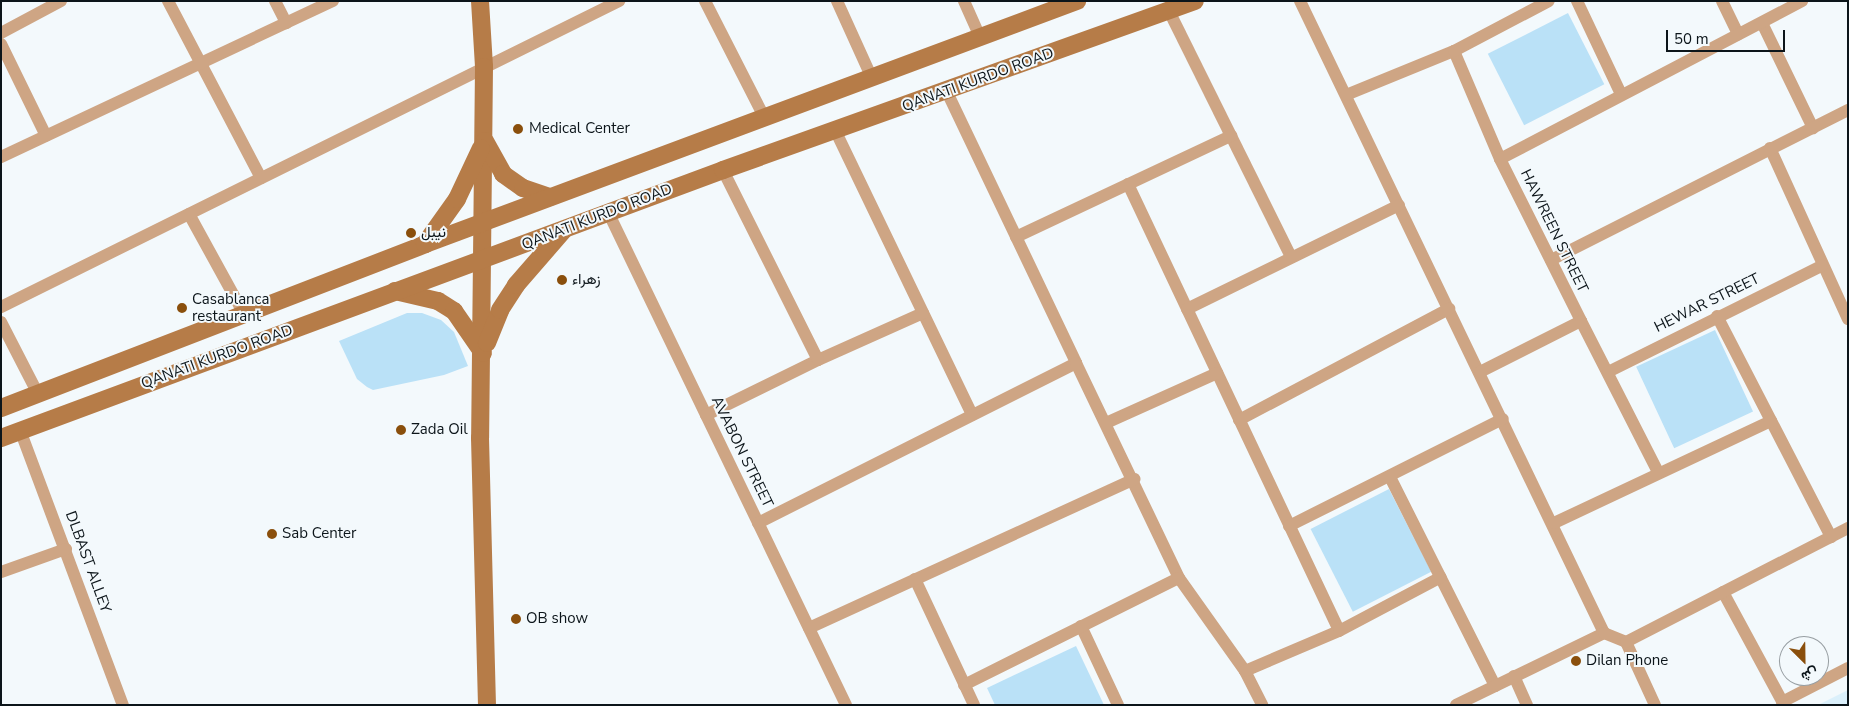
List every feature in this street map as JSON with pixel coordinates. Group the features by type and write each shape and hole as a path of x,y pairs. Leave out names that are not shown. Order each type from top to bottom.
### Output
{"street":[{"path":"1,33 61,1"},
{"path":"168,1 260,178"},
{"path":"275,1 286,23"},
{"path":"1,157 333,1"},
{"path":"480,1 484,67 481,224 483,352 480,438 488,705"},
{"path":"1,307 619,1"},
{"path":"705,1 764,117"},
{"path":"837,1 872,78"},
{"path":"964,1 980,37"},
{"name":"QANATI KURDO ROAD","path":"1,408 549,197 1077,1"},
{"name":"QANATI KURDO ROAD","path":"1,438 723,170 836,132 1195,1"},
{"path":"1300,1 1554,523 1604,633 1626,642 1655,705"},
{"path":"1346,95 1454,52 1549,1"},
{"path":"1577,1 1621,94"},
{"path":"1722,1 1738,34"},
{"path":"1500,159 1621,94 1802,1"},
{"path":"1169,11 1291,257"},
{"path":"1762,23 1813,128"},
{"path":"1,44 46,136"},
{"name":"HAWREEN STREET","path":"1454,52 1500,159 1658,472"},
{"path":"947,92 1076,363 1134,479 1179,578 1245,671 1262,705"},
{"path":"1552,260 1848,110"},
{"path":"836,132 972,415"},
{"path":"1016,237 1231,136"},
{"path":"484,140 503,174 523,188 549,197"},
{"path":"425,244 457,200 484,140"},
{"path":"1770,148 1822,266 1848,319"},
{"path":"723,170 818,360"},
{"path":"1128,184 1339,631"},
{"path":"1187,310 1399,205"},
{"path":"189,214 244,314"},
{"name":"AVABON STREET","path":"608,214 846,705"},
{"path":"483,352 500,310 516,285 564,229"},
{"name":"HEWAR STREET","path":"1608,372 1717,316 1822,266"},
{"path":"395,291 438,301 454,311 483,352"},
{"path":"1239,420 1449,308"},
{"path":"706,416 818,360 923,313"},
{"path":"1717,316 1831,537"},
{"path":"1480,372 1581,321"},
{"path":"1,322 38,394"},
{"path":"758,523 1076,363"},
{"path":"1106,423 1217,373"},
{"path":"1289,526 1390,477 1503,418"},
{"path":"1554,523 1658,472 1771,421"},
{"name":"DLBAST ALLEY","path":"20,430 123,705"},
{"path":"1390,477 1495,686"},
{"path":"809,628 1134,479"},
{"path":"1626,642 1848,528"},
{"path":"1,572 66,549"},
{"path":"1245,671 1339,631 1441,577"},
{"path":"964,686 1179,578"},
{"path":"915,579 974,705"},
{"path":"1723,592 1783,703 1848,668"},
{"path":"1081,626 1118,705"},
{"path":"1456,705 1604,633"},
{"path":"1514,676 1527,705"}],"shaded area":[{"path":"1568,13 1604,84 1524,125 1488,54"},
{"path":"407,313 422,313 441,320 454,332 468,366 444,375 373,390 357,379 339,341"},
{"path":"1715,330 1753,412 1674,448 1636,367"},
{"path":"1389,489 1431,572 1353,612 1311,529"},
{"path":"1076,646 1104,705 995,705 987,688"},
{"path":"1848,690 1848,705 1818,705"}],"place":[{"name":"Medical Center","path":"518,129"},
{"name":"نيبل","path":"411,233"},
{"name":"زهراء","path":"562,280"},
{"name":"Casablanca restaurant","path":"182,308"},
{"name":"Zada Oil","path":"401,430"},
{"name":"Sab Center","path":"272,534"},
{"name":"OB show","path":"516,619"},
{"name":"Dilan Phone","path":"1576,661"}]}
